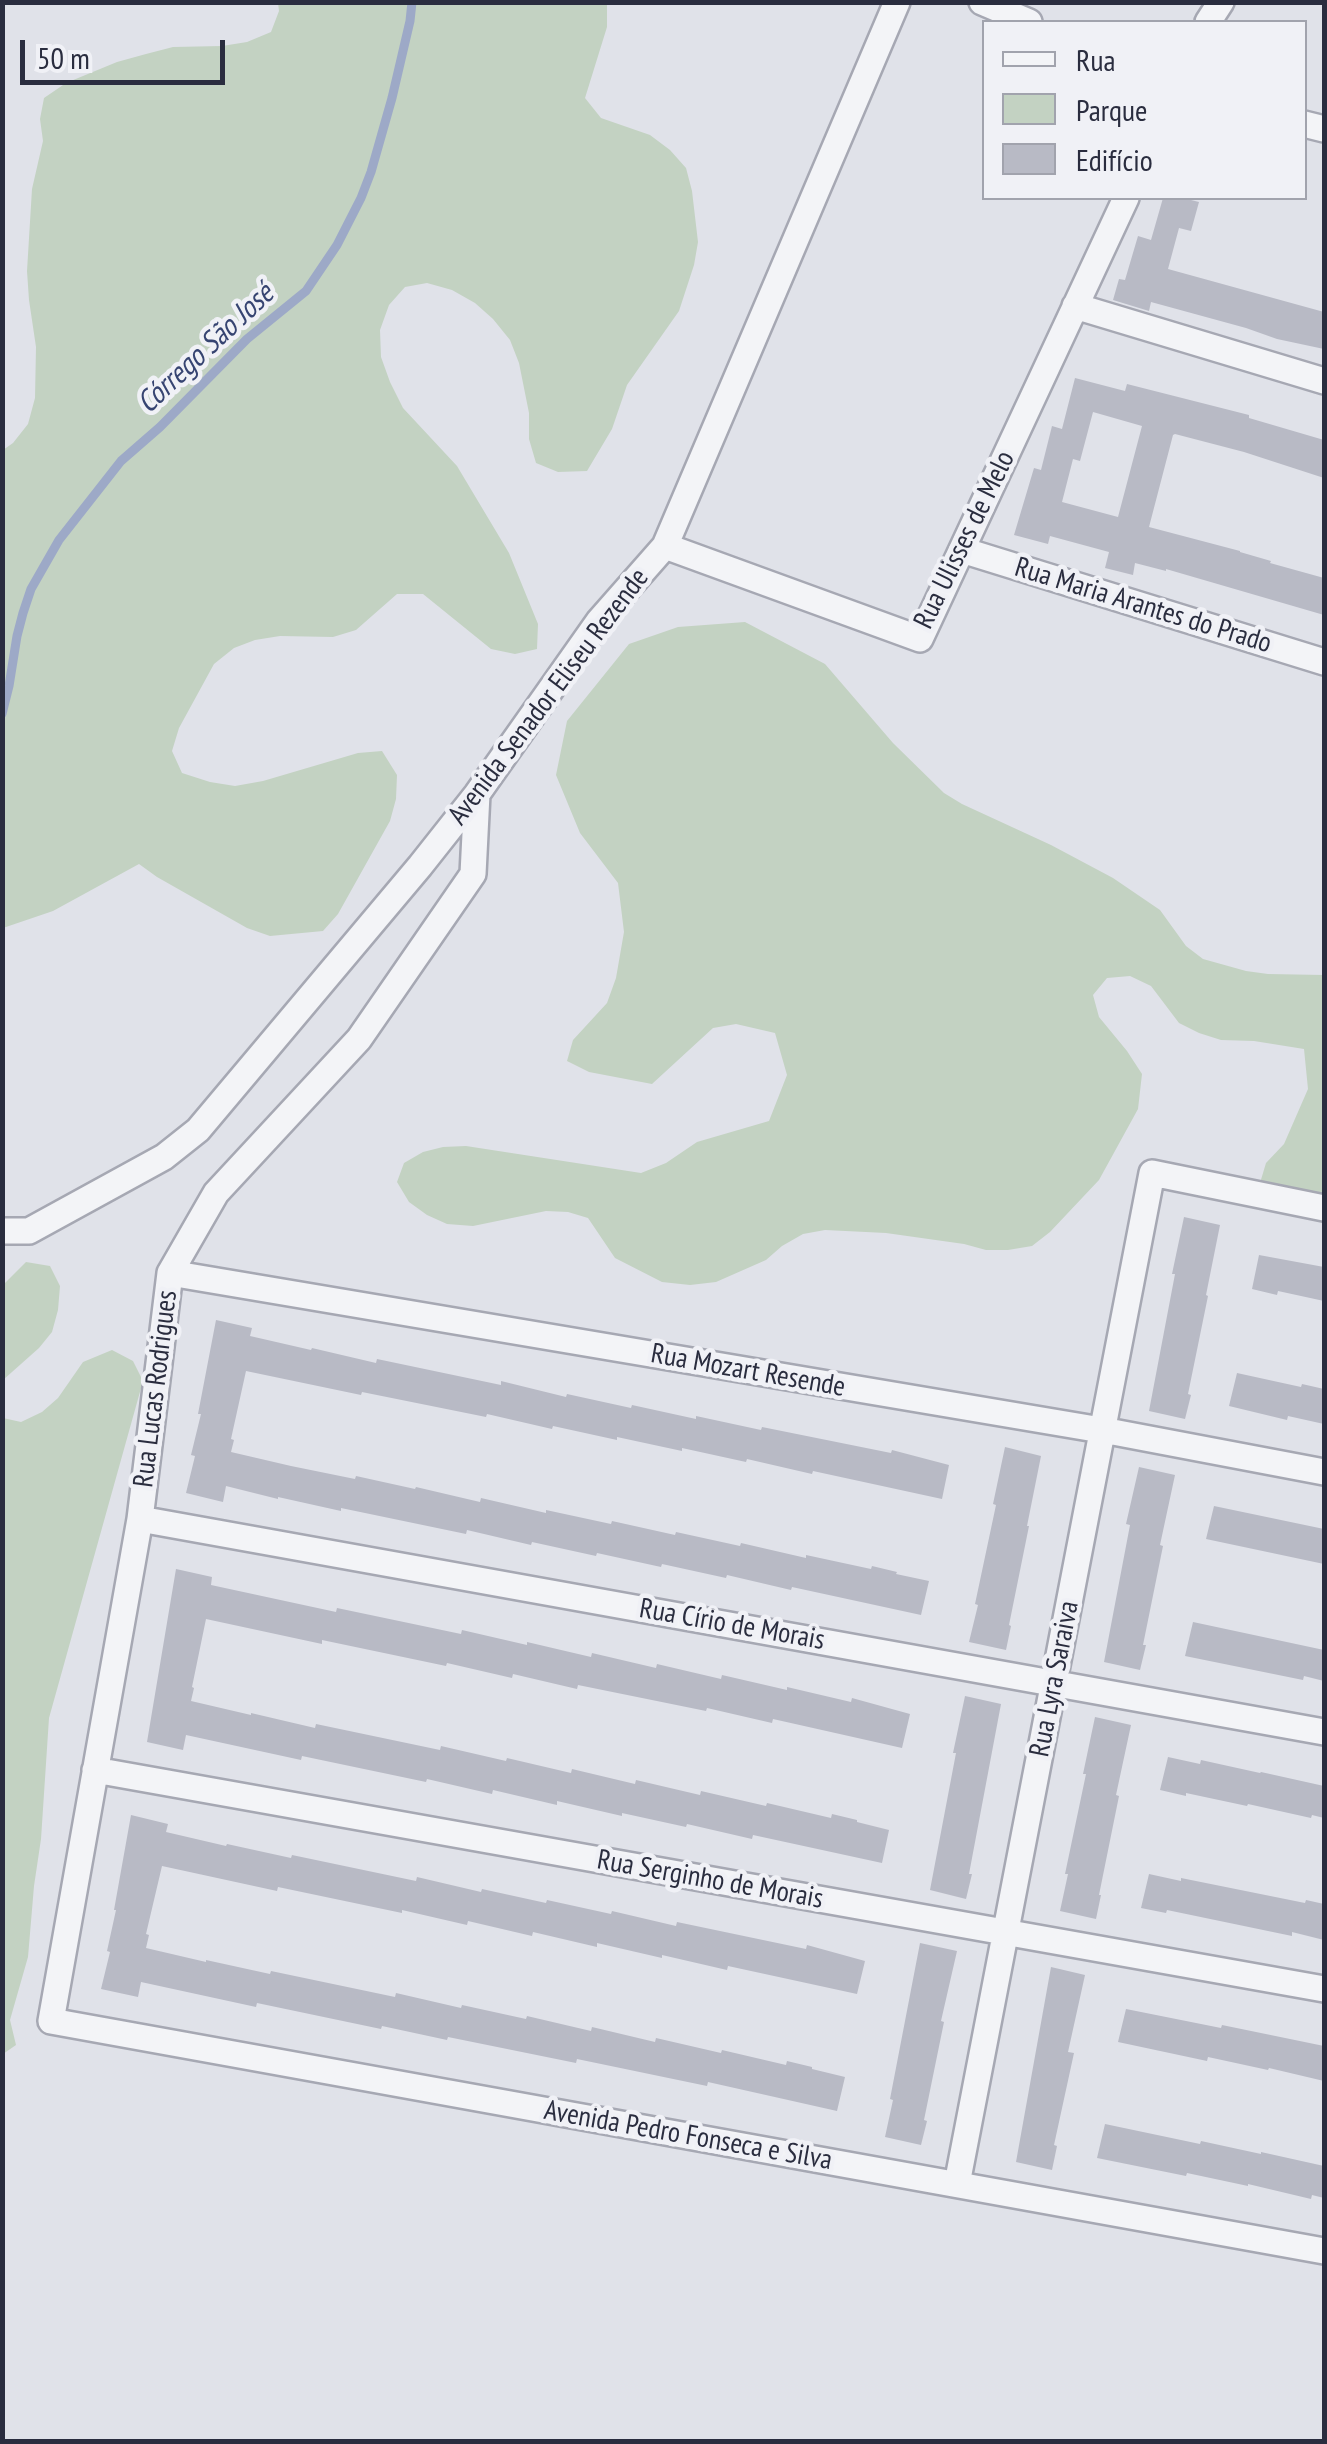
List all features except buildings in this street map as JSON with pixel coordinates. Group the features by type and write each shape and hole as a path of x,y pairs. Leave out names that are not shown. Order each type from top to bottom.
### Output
{"street":[{"name":"Avenida Senador Eliseu Rezende","path":"2,1231 28,1231 164,1157 198,1130 420,866 477,794 598,621 665,546 898,2"},
{"path":"982,2 1024,20"},
{"name":"Rua Ulisses de Melo","path":"665,546 920,639 1125,200"},
{"path":"1075,306 1324,381"},
{"name":"Rua Maria Arantes do Prado","path":"962,550 1324,662"},
{"name":"Rua Lucas Rodrigues","path":"51,2021 140,1518 170,1273 216,1193 359,1039 473,874 477,794"},
{"name":"Rua Lyra Saraiva","path":"957,2184 1152,1173 1324,1208"},
{"name":"Rua Mozart Resende","path":"170,1273 1103,1430 1324,1472"},
{"name":"Rua Círio de Morais","path":"140,1518 1324,1732"},
{"name":"Rua Serginho de Morais","path":"95,1770 1324,1990"},
{"name":"Avenida Pedro Fonseca e Silva","path":"51,2021 1324,2251"}],"green space":[{"path":"278,3 607,3 607,27 585,98 601,118 650,135 686,168 698,242 694,265 679,311 627,385 612,429 587,471 558,472 536,463 519,363 510,340 475,303 452,290 427,283 405,287 389,305 380,330 381,357 390,382 403,408 457,466 509,553 538,624 537,649 515,654 491,649 423,594 397,594 356,630 333,637 280,636 255,640 234,648 214,664 179,728 172,751 182,773 235,786 358,753 382,751 397,775 390,821 338,914 323,931 270,936 247,928 139,864 53,911 3,928 3,450 28,424 35,398 36,347 27,271 32,189 43,141 40,119 44,98 66,83 117,62 173,47 247,42 271,32"},
{"path":"745,622 825,664 893,743 944,793 1113,878 1160,910 1186,946 1203,959 1268,974 1324,975 1324,1195 1260,1183 1266,1163 1284,1144 1308,1089 1304,1049 1221,1040 1199,1033 1179,1023 1151,986 1130,976 1107,978 1093,995 1099,1017 1142,1074 1138,1109 1099,1180 1032,1246 986,1250 886,1233 825,1230 803,1234 766,1260 716,1282 690,1285 662,1282 615,1258 588,1218 568,1212 546,1211 473,1226 447,1224 409,1202 397,1182 404,1163 443,1147 466,1146 641,1173 666,1163 697,1142 769,1121 787,1075 775,1033 736,1024 713,1028 652,1084 589,1072 567,1061 573,1040 607,1003 624,932 618,883 580,833 556,775 567,721 629,644 678,627"},
{"path":"26,1262 50,1266 60,1286 58,1310 52,1332 3,1380 3,1285"},
{"path":"112,1350 133,1361 143,1381 49,1718 28,1957 10,2020 16,2045 3,2054 3,1418 21,1422 42,1412 58,1398 83,1362"}],"waterway":[{"name":"Córrego São José","path":"2,714 23,613 31,589 59,540 121,461 247,339 306,291 337,245 371,172 392,98 412,2"}]}
